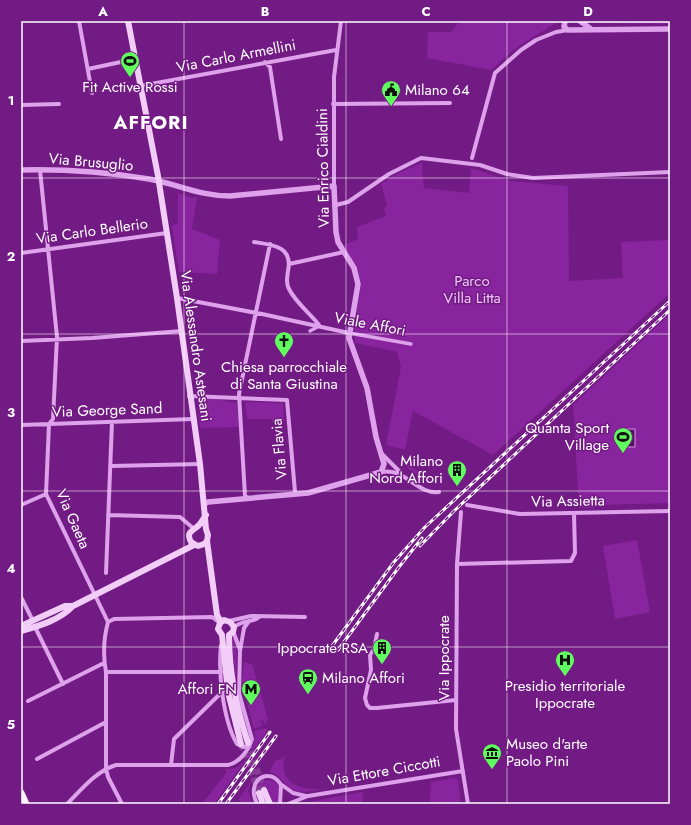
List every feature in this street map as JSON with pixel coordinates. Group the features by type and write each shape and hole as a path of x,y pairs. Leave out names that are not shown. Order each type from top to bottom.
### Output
{"highway":[{"path":"21,794 26,804"}],"main road":[{"name":"Via Alessandro Astesani","path":"128,21 158,181 182,331 189,396 200,464 206,515 206,529 208,535 207,541 217,609 223,621 232,631"},
{"path":"192,543 189,536 206,515"},
{"path":"195,527 206,529"},
{"path":"201,545 207,541"},
{"path":"21,631 68,612 73,606 183,552 192,543"},
{"path":"192,543 201,545 210,555"},
{"name":"Via Alessandro Astesani","path":"223,621 218,628 221,638 228,692 246,744"},
{"path":"21,626 34,625"},
{"path":"221,638 232,631"},
{"path":"232,631 229,655 233,690 246,744"},
{"path":"263,804 262,792 270,804"}],"street":[{"path":"79,21 92,92"},
{"name":"Via Enrico Cialdini","path":"341,21 336,50 333,104 334,186 336,232 338,242 354,268 358,287 349,333"},
{"path":"565,21 564,27 568,30"},
{"path":"577,29 580,21 592,29"},
{"path":"472,158 495,73 516,54 536,40 556,32 577,29 670,29"},
{"name":"Via Carlo Armellini","path":"140,86 336,50"},
{"path":"88,69 135,59"},
{"path":"265,62 270,67 274,102 282,139"},
{"path":"333,104 450,103"},
{"path":"21,105 59,104"},
{"path":"336,206 348,202 389,174 415,160 425,158 480,165 507,174 545,178 670,172"},
{"path":"462,162 472,158"},
{"path":"472,158 480,165"},
{"name":"Via Brusuglio","path":"21,170 71,170 158,181 212,196 230,196 334,186"},
{"name":"Via Gaeta","path":"40,170 57,340 53,419 49,424 46,494 108,622"},
{"name":"Via Carlo Bellerio","path":"21,253 167,233"},
{"path":"254,242 270,244 283,249 288,256 289,264 344,252"},
{"path":"250,499 245,496 239,394 253,334 270,244"},
{"name":"Viale Affori","path":"289,264 286,277 288,287 295,298 319,326 411,344"},
{"path":"177,298 319,326"},
{"path":"310,331 319,326"},
{"path":"21,340 57,340 182,331"},
{"path":"349,333 367,388 384,466 381,472"},
{"path":"189,396 240,398"},
{"name":"Via Flavia","path":"240,398 287,400 295,492 293,496"},
{"name":"Via George Sand","path":"21,425 193,419"},
{"path":"106,573 112,422"},
{"path":"380,453 403,475"},
{"path":"111,466 200,464"},
{"path":"204,504 208,502 293,496 392,470 429,491 439,492"},
{"path":"21,505 46,494"},
{"name":"Via Assietta","path":"467,506 520,514 670,511"},
{"name":"Via Ippocrate","path":"461,512 457,564 456,729 468,804"},
{"path":"108,514 180,517 195,527"},
{"path":"457,564 571,560 575,553 574,514"},
{"path":"22,599 63,684"},
{"path":"232,631 242,621 255,620 260,616"},
{"path":"122,804 108,777 106,768 106,672 104,663 106,630 108,622 114,619 212,617 223,621 241,617 260,616 305,617"},
{"name":"Via Alessandro Astesani","path":"221,638 221,672 228,718 235,741 240,746 247,747 246,744 251,736 238,693 240,651 244,628 249,621"},
{"name":"Via Alessandro Astesani","path":"232,631 240,651"},
{"path":"377,634 374,648 370,655 371,670 365,698 367,705 370,708 456,700"},
{"path":"28,701 104,663"},
{"path":"106,672 221,672"},
{"path":"171,765 174,739 223,691"},
{"path":"38,759 106,722"},
{"path":"67,804 106,768 116,765 233,764 238,762 246,744"},
{"name":"Via Ettore Ciccotti","path":"288,804 308,796 463,770"},
{"name":"Via Ettore Ciccotti","path":"257,804 253,790 257,780 264,777 271,777 278,780 281,785 293,793 308,796"},
{"path":"280,804 281,785"}],"green space":[{"path":"460,21 559,21 516,48 491,70 427,58 428,32 451,32"},
{"path":"587,21 670,21 670,24 596,23"},
{"name":"Parco Villa Litta","path":"423,162 424,188 469,193 471,168 510,181 568,186 569,281 623,278 621,242 670,240 670,293 493,455 413,411 405,450 386,445 401,367 397,352 355,343 354,328 361,285 360,278 344,245 358,239 357,227 386,216 384,209 387,205 381,184 397,174"},
{"path":"178,193 193,198 197,197 192,229 220,240 217,274 179,272 172,225 178,224"},
{"name":"Quanta Sport Village","path":"670,314 670,503 600,505 593,508 579,508 573,405"},
{"path":"197,399 216,399 237,403 239,427 200,428"},
{"path":"245,402 283,403 284,421 272,422 272,419 247,419"},
{"path":"408,465 433,480 434,483 430,484 406,467"},
{"path":"637,540 650,612 615,619 603,546"},
{"path":"234,638 237,651 236,686 232,639"},
{"path":"244,662 252,664 268,719 265,725 263,720 261,721 262,726 254,729 247,703 249,699 241,688"},
{"path":"265,728 268,730 214,804 202,804 227,772 225,769 231,769 239,766 247,757 253,746 255,736 254,731"},
{"path":"285,754 284,772 292,783 305,788 322,789 305,792 296,791 289,787 278,776 269,772 276,760 282,759"},
{"path":"455,778 458,780 461,804 430,804 431,782"},
{"path":"252,780 248,791 253,804 244,804 238,800"},
{"path":"269,780 275,782 279,786 278,804 273,804 270,794 266,790 260,792 257,798 256,791 260,783"},
{"path":"363,792 362,804 335,804 335,802 325,804 296,804"}],"shaded area":[{"name":"Quanta Sport Village","path":"623,429 635,429 635,447 623,447"}],"tunnel":[{"path":"248,743 264,790"},
{"path":"241,744 259,793"}],"railway":[{"path":"332,646 394,562 425,527 670,301"},
{"path":"420,546 454,511 670,310"},
{"path":"338,650 422,538"},
{"path":"218,804 270,732"},
{"path":"226,804 276,736"}],"place":[{"name":"Fit Active Rossi","path":"130,78"},
{"name":"Milano 64","path":"391,107"},
{"name":"Chiesa parrocchiale di Santa Giustina","path":"284,358"},
{"name":"Quanta Sport Village","path":"623,454"},
{"name":"Milano Nord Affori","path":"457,487"},
{"name":"Ippocrate RSA","path":"382,665"},
{"name":"Presidio territoriale Ippocrate","path":"565,677"},
{"name":"Milano Affori","path":"308,695"},
{"name":"Affori FN","path":"251,706"},
{"name":"Museo d'arte Paolo Pini","path":"492,770"}],"district":[{"name":"AFFORI","path":"151,122"}]}
